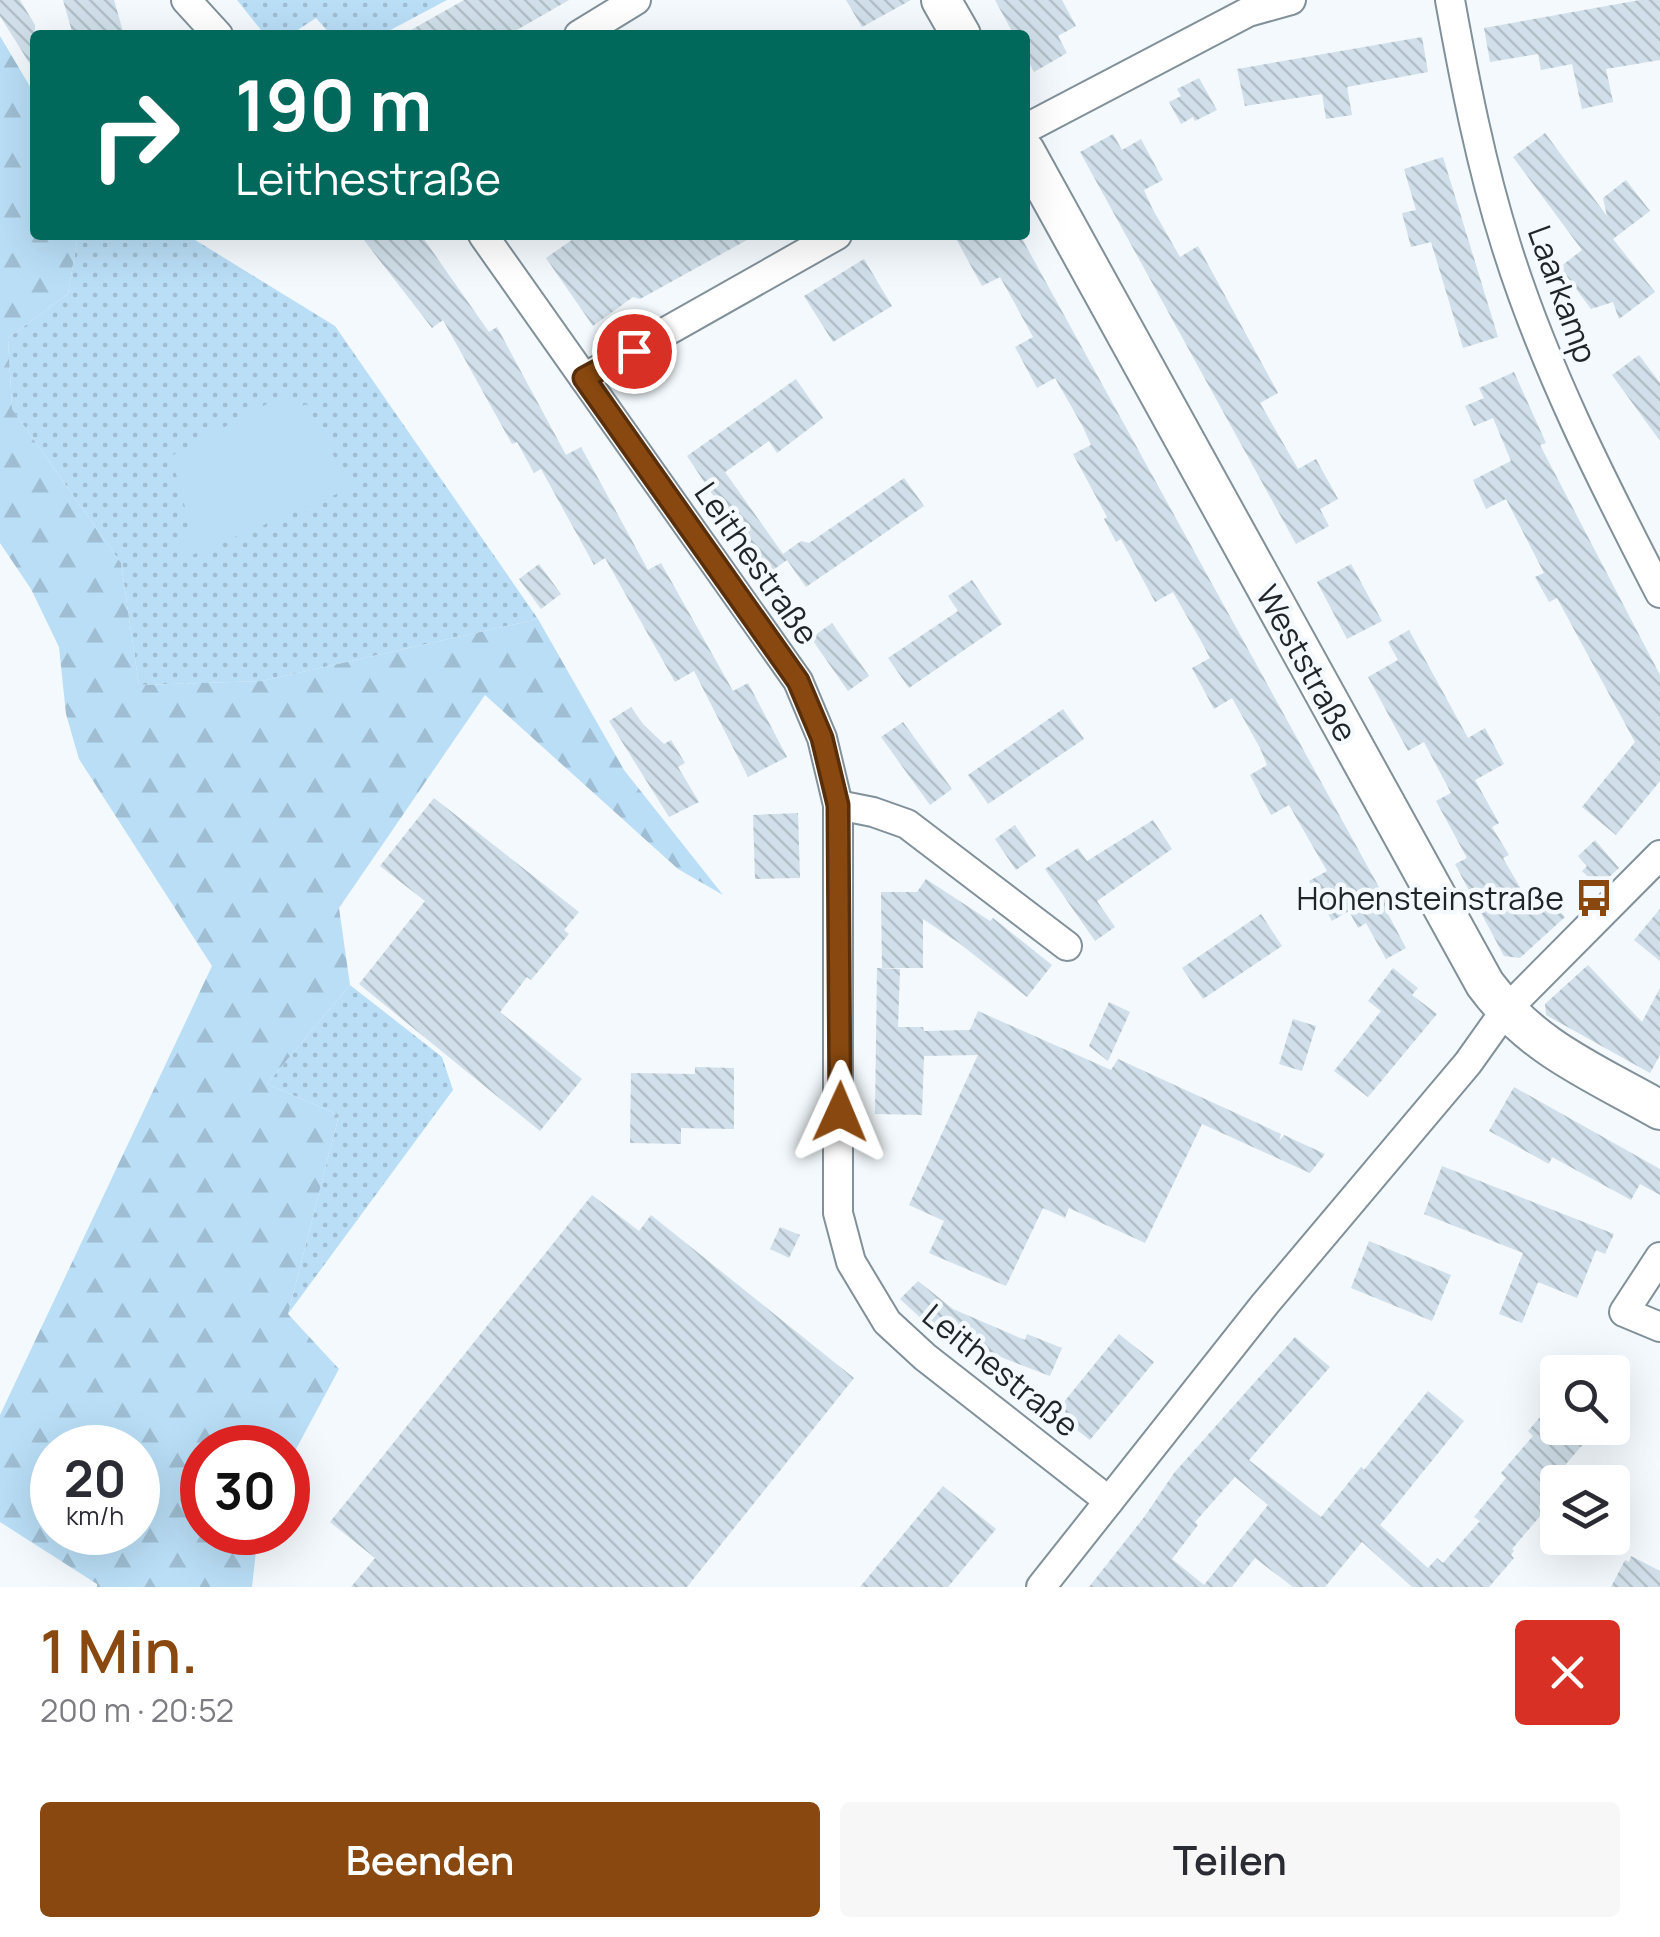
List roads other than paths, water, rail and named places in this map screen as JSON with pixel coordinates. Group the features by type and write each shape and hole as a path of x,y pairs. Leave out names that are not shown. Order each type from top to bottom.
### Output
{"street":[{"path":"186,0 213,30"},
{"path":"586,30 636,0"},
{"path":"941,0 957,30"},
{"path":"1030,127 1248,12 1290,0"},
{"name":"Laarkamp","path":"1450,0 1470,113 1506,246 1549,364 1600,477 1660,593"},
{"name":"Weststraße","path":"1030,160 1469,956 1505,1011 1544,1044 1660,1110"},
{"name":"Leithestraße","path":"487,240 798,681 822,738 838,805 838,1213 851,1262 887,1322 934,1364 1109,1501"},
{"path":"584,378 828,240"},
{"path":"838,805 907,824 1067,946"},
{"path":"1040,1587 1265,1304 1468,1063 1505,1011 1660,854"},
{"path":"1660,1257 1624,1312 1660,1327"}],"place":[{"name":"Hohensteinstraße","path":"1594,898"}]}
